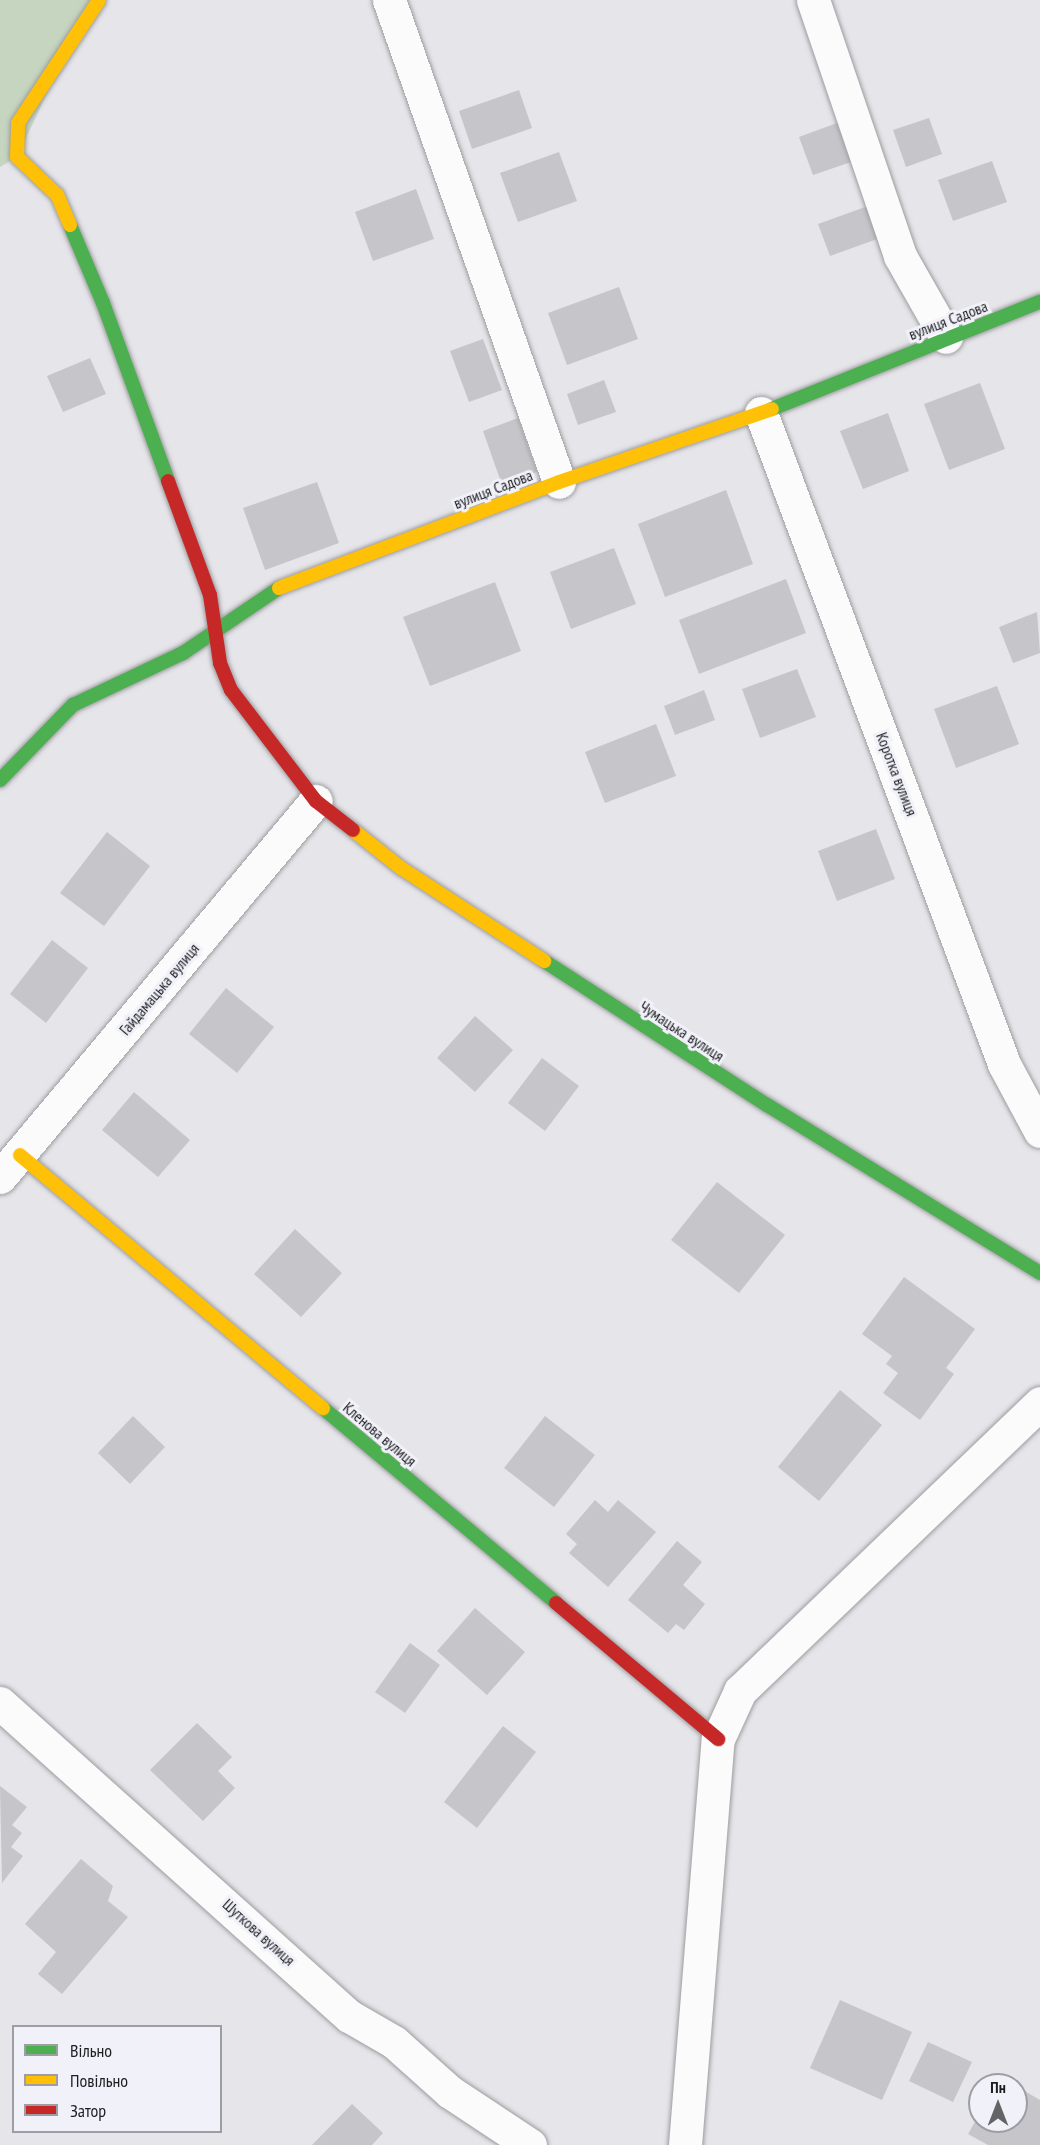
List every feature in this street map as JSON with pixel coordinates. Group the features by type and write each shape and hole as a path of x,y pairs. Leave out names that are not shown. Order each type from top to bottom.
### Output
{"street":[{"path":"9,162 18,123 99,0"},
{"path":"389,0 560,482"},
{"path":"813,0 900,256 946,337"},
{"name":"Чумацька вулиця","path":"9,162 57,195 103,303 210,595 218,629 220,663 231,690 316,801 401,868 767,1105 1040,1273"},
{"name":"вулиця Садова","path":"0,780 73,705 183,652 270,591 560,482 761,413 946,337 1040,302"},
{"name":"Коротка вулиця","path":"761,413 1004,1064 1040,1131"},
{"name":"Гайдамацька вулиця","path":"10,1166 316,801"},
{"name":"Кленова вулиця","path":"10,1166 718,1739"},
{"path":"685,2145 718,1739 740,1691 1040,1403"},
{"name":"Шуткова вулиця","path":"0,1702 349,2016 394,2042 450,2092 530,2145"}],"green space":[{"path":"0,0 91,0 17,157 0,167"}],"building":[{"path":"519,90 532,128 472,149 459,111"},
{"path":"929,118 942,154 906,167 893,130"},
{"path":"837,123 851,162 813,175 799,137"},
{"path":"559,152 577,201 518,222 500,173"},
{"path":"992,161 1007,202 953,221 938,180"},
{"path":"416,189 434,239 373,261 355,212"},
{"path":"868,206 880,238 830,256 818,224"},
{"path":"619,287 638,339 567,365 548,313"},
{"path":"483,339 502,390 469,402 450,351"},
{"path":"90,358 106,394 63,412 47,376"},
{"path":"604,380 616,412 578,425 567,394"},
{"path":"980,383 1005,449 949,470 924,404"},
{"path":"888,413 909,471 863,489 840,431"},
{"path":"518,418 537,472 502,485 483,431"},
{"path":"317,482 339,543 265,570 243,508"},
{"path":"726,490 753,564 665,597 638,524"},
{"path":"614,548 636,604 571,629 550,572"},
{"path":"786,579 806,633 699,674 679,620"},
{"path":"495,582 521,651 430,686 403,617"},
{"path":"1037,612 1040,653 1013,663 999,627"},
{"path":"797,669 816,717 760,738 742,689"},
{"path":"997,686 1019,744 956,768 934,709"},
{"path":"704,690 715,720 675,735 664,706"},
{"path":"656,724 676,776 605,803 585,752"},
{"path":"876,829 895,879 837,901 818,851"},
{"path":"107,832 150,866 104,926 60,893"},
{"path":"52,940 88,968 46,1023 10,994"},
{"path":"226,988 274,1027 237,1073 189,1034"},
{"path":"475,1016 513,1050 475,1092 437,1058"},
{"path":"542,1058 579,1086 545,1131 508,1103"},
{"path":"134,1092 190,1140 158,1177 102,1130"},
{"path":"717,1182 785,1235 739,1293 671,1240"},
{"path":"295,1229 342,1273 301,1317 254,1274"},
{"path":"904,1277 975,1329 946,1368 954,1374 920,1420 883,1393 898,1373 886,1364 892,1356 862,1334"},
{"path":"840,1390 882,1425 819,1501 778,1467"},
{"path":"133,1416 165,1447 130,1484 98,1453"},
{"path":"545,1416 595,1455 554,1507 504,1468"},
{"path":"595,1500 608,1512 618,1500 656,1532 608,1587 569,1553 577,1544 566,1534"},
{"path":"677,1541 702,1562 683,1585 705,1604 684,1630 676,1624 668,1633 628,1600"},
{"path":"475,1608 525,1652 487,1695 437,1651"},
{"path":"410,1643 440,1665 405,1713 375,1692"},
{"path":"197,1723 232,1757 218,1771 235,1788 203,1821 150,1770"},
{"path":"503,1726 536,1752 477,1828 444,1802"},
{"path":"0,1786 27,1807 12,1825 22,1833 11,1847 23,1856 2,1883"},
{"path":"81,1859 113,1886 108,1901 128,1917 62,1994 38,1974 56,1952 25,1924"},
{"path":"840,2000 912,2032 882,2100 810,2068"},
{"path":"928,2042 972,2062 953,2102 909,2081"},
{"path":"1028,2093 1040,2100 1040,2145 988,2145 968,2134 1028,2133"},
{"path":"352,2104 383,2133 372,2145 312,2145"}],"traffic: fast":[{"path":"70,225 103,303 168,481"},
{"path":"772,409 1040,302"},
{"path":"0,780 73,705 183,653 279,588"},
{"path":"544,961 767,1105 1040,1273"},
{"path":"323,1408 556,1603"}],"traffic: slow":[{"path":"70,225 57,195 17,157 18,123 99,0"},
{"path":"279,588 559,482 772,409"},
{"path":"353,830 401,868 544,961"},
{"path":"20,1155 323,1408"}],"traffic: jam":[{"path":"168,481 210,595 220,663 231,690 316,801 353,830"},
{"path":"556,1603 718,1739"}]}
